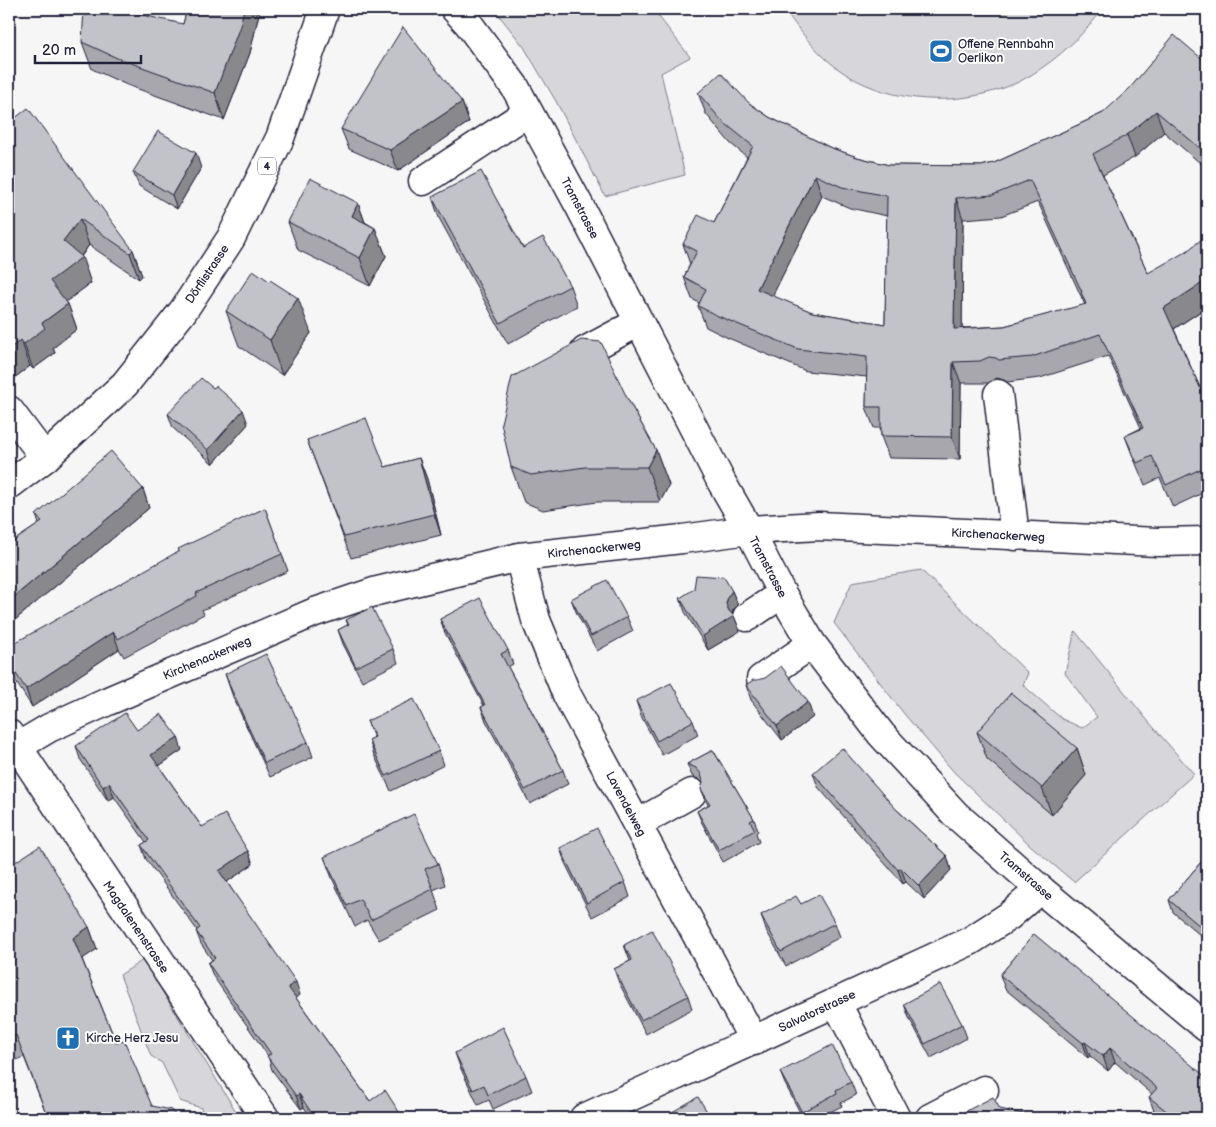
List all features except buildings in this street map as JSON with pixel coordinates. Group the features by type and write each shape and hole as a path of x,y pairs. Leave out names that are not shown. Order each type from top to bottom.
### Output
{"street":[{"name":"Dörflistrasse","path":"9,486 45,458 125,384 183,311 231,238 280,138 325,9"},
{"name":"Tramstrasse","path":"455,9 468,23 515,87 580,207 722,483 782,594 812,644 881,734 955,814 1040,889 1207,1028"},
{"path":"423,181 528,112"},
{"path":"585,351 639,322"},
{"path":"998,394 1015,536"},
{"path":"10,414 45,458"},
{"name":"Kirchenackerweg","path":"13,740 49,728 108,700 315,612 377,591 519,557 749,530 819,526 1158,542 1207,541"},
{"name":"Lavendelweg","path":"519,557 536,620 567,695 754,1041"},
{"path":"747,617 782,594"},
{"path":"761,679 812,644"},
{"name":"Magdalenenstrasse","path":"13,740 265,1118"},
{"path":"637,824 692,793"},
{"name":"Salvatorstrasse","path":"597,1116 836,1002 970,941 1010,916 1040,889"},
{"path":"836,1002 896,1118"},
{"path":"930,1118 984,1090"}],"shaded area":[{"path":"494,9 653,9 690,57 661,73 685,175 605,196 557,103 524,47"},
{"name":"Offene Rennbahn Oerlikon","path":"784,9 1103,9 1079,37 1061,54 1020,81 995,91 975,96 935,99 914,98 894,94 875,88 845,74 816,49"},
{"path":"921,570 1028,673 1023,685 1062,719 1082,728 1097,717 1065,673 1075,631 1194,774 1074,882 1030,845 954,772 905,715 834,623 852,582"},
{"path":"143,960 240,1118 205,1118 201,1108 180,1101 162,1063 151,1056 120,975"}],"place":[{"name":"Offene Rennbahn Oerlikon","path":"941,51"},
{"name":"Kirche Herz Jesu","path":"68,1038"}]}
